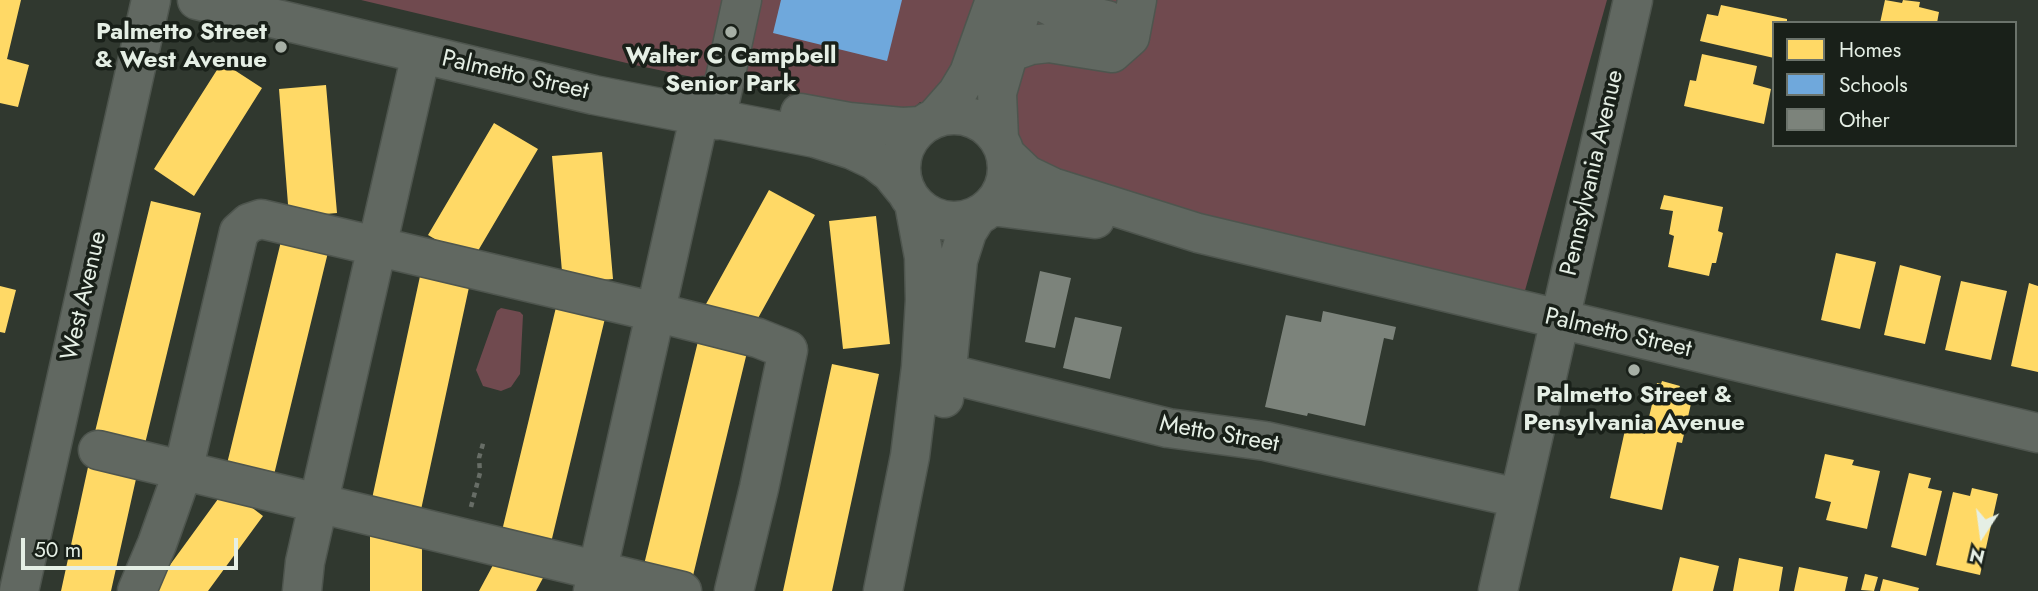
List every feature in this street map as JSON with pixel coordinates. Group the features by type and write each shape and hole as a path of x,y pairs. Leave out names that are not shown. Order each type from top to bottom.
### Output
{"street":[{"name":"West Avenue","path":"19,591 151,0"},
{"name":"Palmetto Street","path":"197,0 312,9 605,75 853,150 874,160 891,173 909,196"},
{"path":"595,580 655,312 742,0"},
{"path":"909,591 936,453 934,370 925,300 924,257 909,196 900,172 901,155 908,139 957,93 969,73 995,0"},
{"path":"883,591 910,456 934,370 958,260 967,232 1002,191 1007,174 997,93 1024,0"},
{"path":"1039,0 1056,9 1107,20 1129,37"},
{"path":"1008,53 1031,45 1049,43 1112,53 1129,37 1137,0"},
{"name":"Pennsylvania Avenue","path":"1498,591 1633,0"},
{"name":"Palmetto Street","path":"312,9 421,54 594,95 902,127 927,122"},
{"path":"303,591 305,562 421,54"},
{"path":"927,122 953,114 970,116 987,125 1003,147"},
{"name":"Palmetto Street","path":"1003,147 1027,175 1052,187 1198,233 2038,433"},
{"path":"909,196 927,214 943,220 961,221 984,211"},
{"name":"Palmetto Street","path":"984,211 1198,233"},
{"path":"137,591 183,471 239,232 249,223 261,219 655,312 758,338 788,350 734,591"},
{"name":"Metto Street","path":"934,370 1168,428 1265,441 1518,498"},
{"path":"98,450 318,505 595,580 682,591"}],"path":[{"path":"471,508 484,440"}],"shaded area":[{"name":"Walter C Campbell Senior Park","path":"361,0 978,0 957,64 928,102 920,102 913,110 852,105 706,80"},
{"path":"1039,0 1607,0 1524,294 1202,217 1048,167 1021,147 1020,136 1014,130 1012,94"},
{"path":"501,308 523,315 520,374 511,387 501,391 483,386 476,370 497,311"}],"building: Homes":[{"path":"0,0 21,0 7,59 29,65 18,107 0,103"},
{"path":"1885,0 1920,2 1919,7 1939,12 1937,21 1880,21"},
{"path":"1721,5 1787,21 1772,21 1772,58 1700,41 1707,14 1718,16"},
{"path":"1702,54 1757,66 1753,84 1771,89 1764,124 1684,106 1690,80 1696,81"},
{"path":"222,62 262,88 194,196 154,169"},
{"path":"326,85 337,213 289,217 279,89"},
{"path":"494,123 538,149 472,261 428,235"},
{"path":"602,152 613,279 563,283 552,156"},
{"path":"769,190 815,215 752,329 706,304"},
{"path":"1664,195 1723,207 1718,231 1723,233 1716,263 1712,263 1709,276 1668,267 1674,236 1669,234 1673,211 1660,209"},
{"path":"151,201 201,213 143,452 93,440"},
{"path":"876,216 890,344 843,349 829,221"},
{"path":"283,233 330,244 272,483 225,472"},
{"path":"1836,253 1876,262 1860,329 1821,320"},
{"path":"1900,265 1941,276 1925,344 1884,335"},
{"path":"422,267 471,278 419,519 370,508"},
{"path":"1961,281 2007,291 1991,360 1945,350"},
{"path":"2029,283 2038,286 2038,372 2011,366"},
{"path":"0,286 16,290 5,333 0,332"},
{"path":"558,299 607,310 549,551 500,539"},
{"path":"700,333 749,344 691,584 642,573"},
{"path":"832,364 879,374 832,591 783,591"},
{"path":"1662,381 1680,386 1678,391 1693,395 1682,443 1677,442 1662,510 1610,498 1625,430 1645,434 1657,383 1661,384"},
{"path":"1825,454 1854,460 1852,465 1880,471 1867,529 1826,520 1831,502 1815,498"},
{"path":"90,458 138,470 111,591 61,591"},
{"path":"1909,473 1931,478 1928,488 1942,491 1926,556 1891,547"},
{"path":"226,488 263,516 208,591 151,591"},
{"path":"1972,488 1998,494 1980,575 1936,565 1953,492 1970,496"},
{"path":"370,535 422,535 422,591 370,591"},
{"path":"499,554 543,578 536,591 479,591"},
{"path":"1680,557 1719,566 1713,591 1672,591"},
{"path":"1739,558 1783,567 1779,591 1733,591"},
{"path":"1799,567 1848,577 1845,591 1794,591"},
{"path":"1865,574 1878,577 1874,591 1861,590"},
{"path":"1883,579 1919,588 1918,591 1880,591"}],"building: Schools":[{"path":"781,0 902,0 887,61 773,33"}],"building: Other":[{"path":"1040,271 1071,278 1055,348 1025,342"},
{"path":"1323,311 1396,327 1393,340 1384,338 1365,426 1308,413 1307,416 1265,407 1286,315 1321,322"},
{"path":"1075,317 1122,327 1110,379 1063,368"}],"place":[{"name":"Walter C Campbell Senior Park","path":"731,32"},
{"name":"Palmetto Street & West Avenue","path":"281,47"},
{"name":"Palmetto Street & Pensylvania Avenue","path":"1634,370"}]}
